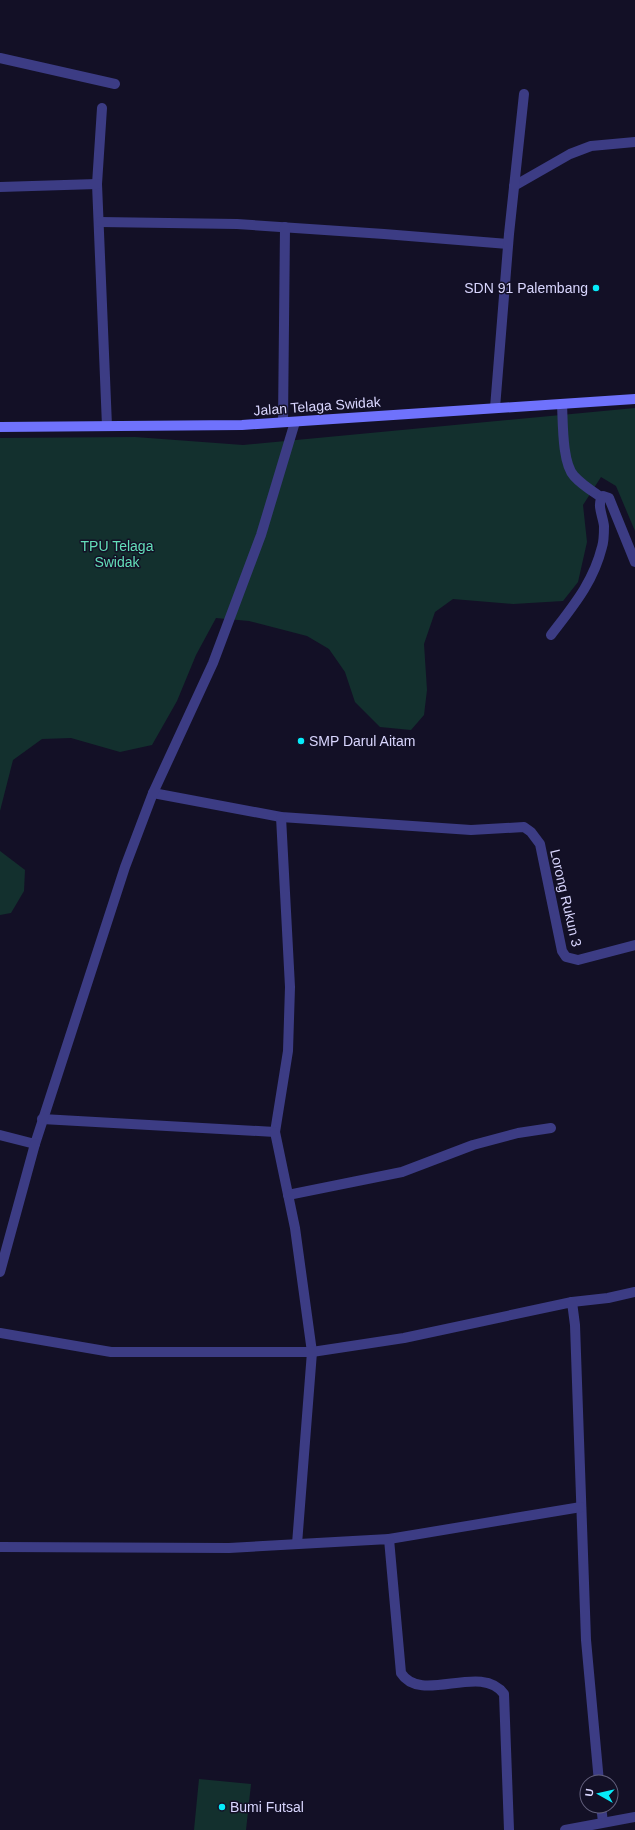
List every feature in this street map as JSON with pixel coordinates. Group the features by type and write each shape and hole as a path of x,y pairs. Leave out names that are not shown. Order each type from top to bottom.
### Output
{"street":[{"path":"0,58 116,84"},
{"path":"495,408 508,244 524,94"},
{"path":"102,108 97,184 100,222 108,426"},
{"path":"514,186 570,154 591,146 635,142"},
{"path":"0,187 97,184"},
{"path":"100,222 237,224 508,244"},
{"path":"283,422 285,227"},
{"name":"Jalan Telaga Swidak","path":"0,426 242,425 635,399"},
{"path":"562,404 569,468 574,476 581,482 601,497 605,496 608,498 635,562"},
{"path":"0,1272 42,1119 125,866 153,793 213,663 261,535 295,422"},
{"path":"551,635 589,585 597,566 603,546 604,526 600,502 601,497"},
{"path":"153,793 281,817 290,988 288,1051 275,1132 294,1228 312,1352 297,1544"},
{"name":"Lorong Rukun 3","path":"281,817 471,830 524,828 531,832 540,844 562,951 566,957 578,960 635,945"},
{"path":"42,1119 275,1132"},
{"path":"288,1196 402,1172 473,1144 518,1133 551,1128"},
{"path":"0,1135 35,1144"},
{"path":"0,1333 111,1352 312,1352 404,1338 572,1302 608,1298 635,1292"},
{"path":"572,1302 576,1325 586,1640 598,1774"},
{"path":"0,1547 229,1548 389,1540 581,1507"},
{"path":"389,1540 401,1673 405,1680 420,1686 483,1682 499,1687 504,1694 509,1830"},
{"path":"602,1814 603,1822"},
{"path":"566,1830 635,1817"}],"green space":[{"name":"TPU Telaga Swidak","path":"635,408 635,531 616,486 601,477 583,505 587,542 578,582 563,601 513,604 453,599 435,612 424,644 427,690 424,715 411,730 380,727 355,702 345,672 329,649 307,636 249,621 216,618 196,655 177,701 152,745 120,752 71,738 42,739 13,760 0,811 0,438 135,437 243,445"},
{"path":"0,851 25,870 24,891 11,913 0,915"},
{"name":"Bumi Futsal","path":"199,1779 251,1784 246,1830 194,1830"}],"place":[{"name":"SDN 91 Palembang","path":"596,288"},
{"name":"SMP Darul Aitam","path":"301,741"},
{"name":"Bumi Futsal","path":"222,1807"}]}
